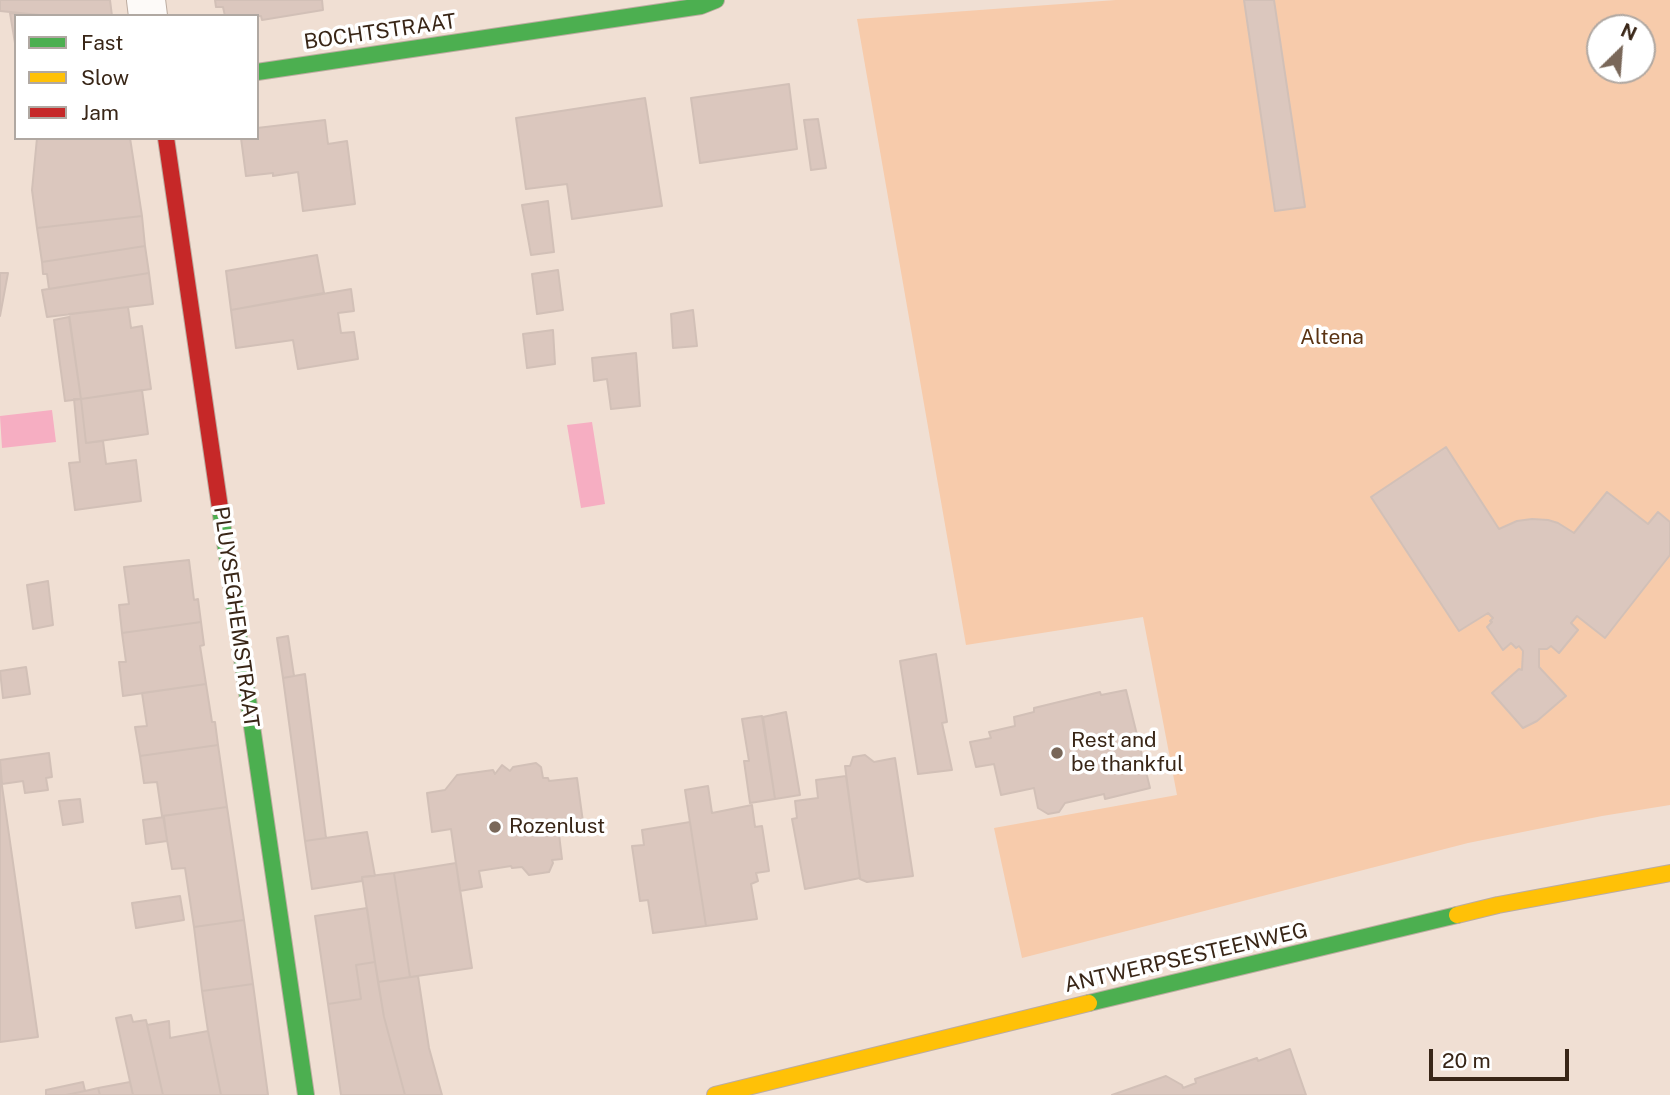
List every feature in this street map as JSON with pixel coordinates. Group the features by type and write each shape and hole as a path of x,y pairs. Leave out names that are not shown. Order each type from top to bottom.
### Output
{"street":[{"name":"BOCHTSTRAAT","path":"259,72 701,6 716,0"},
{"name":"PLUYSEGHEMSTRAAT","path":"166,140 306,1095"},
{"name":"ANTWERPSESTEENWEG","path":"715,1095 1498,905 1670,873"}],"green space":[{"name":"Altena","path":"1116,0 1670,0 1670,805 1468,843 1022,958 994,828 1177,795 1143,617 966,645 857,19"}],"shaded area":[{"path":"52,410 56,442 2,448 0,416"},
{"path":"592,422 605,504 581,508 567,425"}],"building":[{"path":"0,0 110,0 112,14 30,14 0,11"},
{"path":"215,0 322,0 323,10 262,20 259,14 225,14 223,7 216,7"},
{"path":"1244,0 1274,0 1305,207 1275,211"},
{"path":"10,13 18,14 14,14 14,37"},
{"path":"789,84 797,149 700,163 691,98"},
{"path":"645,98 662,206 572,219 567,184 526,189 516,118"},
{"path":"818,119 826,168 811,170 804,120"},
{"path":"325,120 328,144 347,141 355,204 303,211 298,172 246,176 241,140 259,140 259,128"},
{"path":"37,140 130,140 142,216 37,228 32,190"},
{"path":"548,201 554,252 531,255 522,205"},
{"path":"142,216 145,246 42,262 37,228"},
{"path":"145,246 149,273 49,289 47,274 43,274 42,262"},
{"path":"317,255 324,293 231,310 226,271"},
{"path":"558,270 563,310 537,314 532,274"},
{"path":"0,273 8,273 0,316"},
{"path":"149,273 153,304 47,317 42,290"},
{"path":"351,289 354,311 338,313 341,333 354,332 358,359 298,369 293,340 236,348 231,310"},
{"path":"128,307 131,328 142,326 151,389 81,399 69,314"},
{"path":"693,310 697,346 673,348 671,314"},
{"path":"69,317 81,399 65,401 54,320"},
{"path":"553,330 555,364 527,368 523,334"},
{"path":"636,353 640,406 611,409 607,379 594,381 592,358"},
{"path":"142,390 148,434 86,443 81,399"},
{"path":"74,399 81,399 86,443 103,441 106,464 136,460 141,501 75,510 69,463 80,462"},
{"path":"1446,447 1499,529 1517,521 1532,519 1558,523 1574,533 1607,492 1648,524 1658,512 1670,522 1670,555 1605,638 1577,616 1571,623 1578,630 1559,653 1551,646 1539,649 1539,667 1566,696 1537,721 1523,728 1492,693 1519,669 1522,670 1523,651 1511,643 1503,650 1487,627 1493,618 1488,613 1459,631 1371,497"},
{"path":"189,560 194,600 198,599 201,622 122,633 119,605 129,604 124,567"},
{"path":"48,581 53,625 33,629 27,585"},
{"path":"201,622 204,645 200,646 206,684 123,696 119,662 126,662 122,633"},
{"path":"288,636 294,676 283,678 277,638"},
{"path":"936,654 947,722 942,723 952,770 918,774 900,661"},
{"path":"26,667 30,694 3,698 0,671"},
{"path":"305,674 326,838 305,841 283,678"},
{"path":"206,684 218,745 140,756 135,727 147,726 142,693"},
{"name":"Rest and be thankful","path":"1126,690 1150,788 1105,799 1104,794 1065,803 1059,812 1048,814 1038,808 1034,788 1001,795 994,764 976,767 970,742 991,738 989,732 1015,726 1014,717 1034,712 1034,708 1100,692 1101,695"},
{"path":"786,712 800,795 775,799 763,717"},
{"path":"762,716 775,799 750,803 744,761 749,761 742,719"},
{"path":"218,745 227,807 162,816 157,782 144,783 140,756"},
{"path":"49,753 52,777 46,778 48,790 25,793 23,781 2,784 0,760"},
{"path":"865,755 874,762 895,758 913,876 867,882 860,879 845,766 850,766 853,757"},
{"name":"Rozenlust","path":"536,763 541,767 543,778 548,778 549,781 577,778 583,822 558,826 562,859 552,860 549,872 529,875 522,867 511,866 479,871 482,887 460,891 451,829 432,832 427,793 445,790 457,775 493,770 495,774 502,765 510,771 513,767"},
{"path":"0,772 38,1037 0,1042"},
{"path":"846,776 860,878 805,889 792,819 797,818 795,801 818,798 816,780"},
{"path":"708,786 712,813 752,805 755,827 762,826 769,871 756,873 758,881 751,884 757,919 706,926 685,790"},
{"path":"80,799 83,822 63,825 59,801"},
{"path":"227,807 244,920 194,927 185,868 172,869 163,816"},
{"path":"164,817 167,841 146,844 143,820"},
{"path":"690,822 706,926 653,933 648,900 640,901 632,846 644,845 642,830"},
{"path":"367,832 375,876 362,877 362,881 312,889 305,841"},
{"path":"456,863 472,968 410,977 394,873"},
{"path":"394,873 410,977 378,982 362,877"},
{"path":"180,896 184,920 136,928 132,903"},
{"path":"367,908 375,962 356,965 361,999 328,1004 315,916"},
{"path":"244,920 253,984 202,991 194,927"},
{"path":"375,962 384,1017 405,1095 341,1095 328,1004 361,999 356,965"},
{"path":"418,976 429,1048 442,1095 405,1095 384,1017 378,982"},
{"path":"253,984 268,1095 221,1095 202,991"},
{"path":"131,1015 133,1022 146,1020 163,1095 133,1095 116,1018"},
{"path":"169,1021 170,1038 208,1031 221,1095 163,1095 147,1025"},
{"path":"1290,1049 1306,1095 1112,1095 1166,1076 1183,1088 1196,1083 1195,1079"},
{"path":"83,1082 85,1091 46,1095 46,1090"},
{"path":"130,1082 133,1095 100,1095 98,1088"},
{"path":"98,1088 100,1095 66,1095 85,1091"}],"traffic: fast":[{"path":"259,72 701,6 716,0"},
{"path":"220,508 306,1095"},
{"path":"1089,1003 1457,915"}],"traffic: slow":[{"path":"1457,915 1670,873"},
{"path":"715,1095 1089,1003"}],"traffic: jam":[{"path":"166,140 220,508"}],"place":[{"name":"Rest and be thankful","path":"1057,753"},
{"name":"Rozenlust","path":"495,827"}]}
